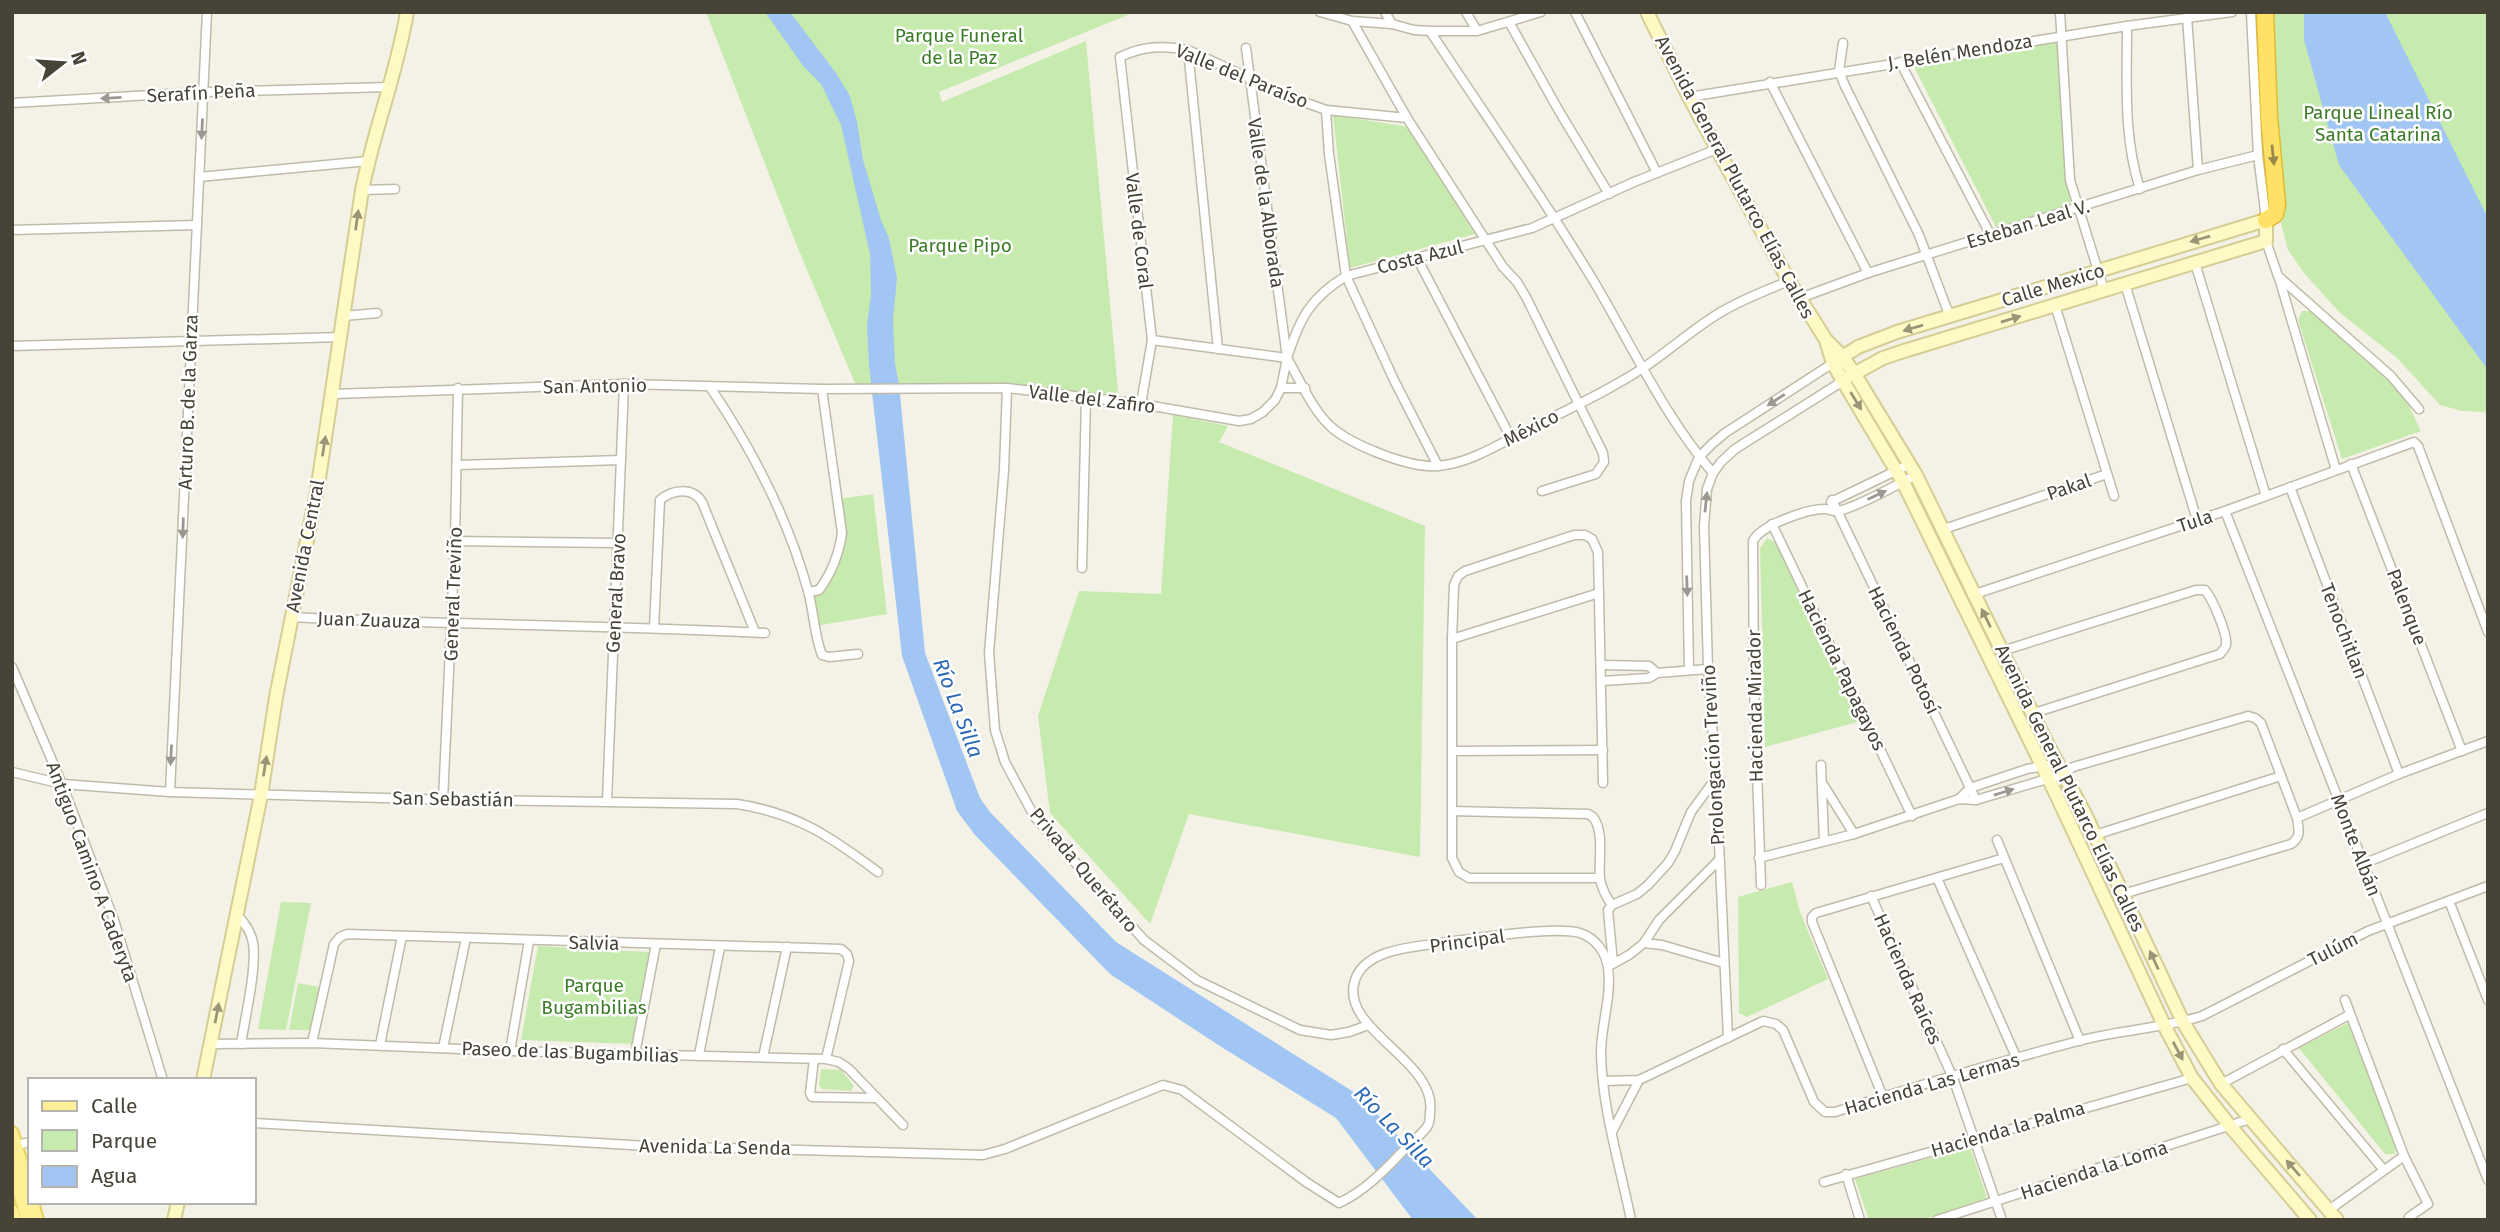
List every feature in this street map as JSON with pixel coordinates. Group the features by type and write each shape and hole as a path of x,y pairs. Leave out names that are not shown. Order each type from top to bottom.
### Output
{"highway":[{"path":"2260,13 2277,204 2275,214 2266,220"}],"main road":[{"path":"13,1141 28,1187"},
{"path":"12,1168 28,1220"},
{"path":"12,1211 15,1220"}],"street":[{"name":"Arturo B. de la Garza","path":"170,792 207,12"},
{"name":"Avenida Central","path":"203,1078 261,795 276,697 311,523 333,394 362,190 401,49 407,12"},
{"path":"1320,12 1352,21 1392,24 1430,31 1478,31 1541,12"},
{"path":"1385,12 1392,24"},
{"path":"1466,12 1478,31"},
{"path":"1575,12 1657,173"},
{"name":"Avenida General Plutarco Elías Calles","path":"1647,12 1689,97 1789,281 1838,360 1843,381 1900,477 2192,1078 2310,1220"},
{"path":"2060,12 2070,180 2104,290"},
{"name":"J. Belén Mendoza","path":"1689,97 1839,71 2232,12"},
{"path":"2260,13 2259,155 2266,241 2336,470"},
{"path":"2187,17 2198,170"},
{"path":"1352,21 1408,118 1503,267 1521,289 1603,453 1604,462 1596,474 1542,491"},
{"path":"1508,22 1609,194"},
{"path":"2127,26 2129,144 2140,189"},
{"path":"1430,31 1595,283 1643,368 1699,457 1713,473 1735,449 1843,381"},
{"path":"1843,43 1839,71 1850,99 1928,255 1950,317"},
{"name":"Valle del Paraíso","path":"1120,57 1140,49 1159,46 1188,50 1290,97 1326,110 1408,118"},
{"name":"Valle de la Alborada","path":"1246,48 1287,358"},
{"path":"1188,50 1218,349"},
{"name":"Valle de Coral","path":"1120,57 1152,340 1141,404"},
{"path":"1900,62 1992,236"},
{"path":"1770,82 1868,273"},
{"name":"Serafín Peña","path":"12,103 204,92 389,87"},
{"path":"1326,110 1329,154 1346,276 1437,466"},
{"name":"Costa Azul","path":"1287,358 1310,306 1324,290 1346,276 1486,241 1554,220 1717,149"},
{"name":"Esteban Leal V.","path":"1800,298 1868,273 2198,170 2259,155"},
{"path":"199,177 368,161"},
{"path":"362,190 395,190"},
{"name":"Calle Mexico","path":"1838,360 1874,340 2266,220"},
{"path":"12,230 197,225"},
{"name":"Calle Mexico","path":"1843,381 1893,354 2266,241"},
{"path":"1417,258 1511,438"},
{"path":"2195,263 2266,496"},
{"path":"2278,276 2391,376 2419,409"},
{"name":"México","path":"1287,358 1316,409 1330,426 1350,439 1415,464 1437,466 1467,458 1579,403 1643,368 1723,310 1789,281"},
{"path":"2125,284 2197,520"},
{"name":"Pakal","path":"1944,529 2107,474 2055,305"},
{"path":"344,316 377,313"},
{"path":"12,346 191,339 341,337"},
{"path":"1152,340 1287,358"},
{"name":"Valle del Zafiro","path":"857,388 1007,388 1141,404 1239,422 1263,412 1275,400 1281,388 1287,358"},
{"name":"Avenida General Plutarco Elías Calles","path":"1838,360 1854,373 1913,469 2002,651 2065,768 2183,1022 2221,1083 2333,1215"},
{"name":"Prolongación Treviño","path":"1689,670 1686,501 1689,481 1699,457 1725,433 1838,360"},
{"name":"San Antonio","path":"333,394 624,384 857,388"},
{"name":"General Bravo","path":"607,801 624,384"},
{"path":"710,387 766,480 808,592 822,654 829,657 858,654"},
{"name":"General Treviño","path":"443,800 455,541 458,388"},
{"name":"Privada Querétaro","path":"1007,388 1004,470 989,653 995,730 1005,762 1034,816 1144,940 1197,980 1300,1030 1331,1035 1368,1025"},
{"path":"1281,388 1305,388"},
{"path":"808,592 819,590 826,580 840,547 842,533 822,389"},
{"path":"1082,568 1086,398"},
{"name":"Tula","path":"1959,599 2225,511 2414,442 2418,446 2488,632"},
{"path":"457,465 621,460"},
{"name":"Palenque","path":"2351,464 2462,751"},
{"path":"1772,524 1824,509 1837,511 1913,469"},
{"name":"Prolongación Treviño","path":"1713,473 1707,489 1704,526 1708,668 1728,1038"},
{"path":"2107,474 2114,496"},
{"path":"1824,509 1832,500 1900,477"},
{"name":"Tenochitlan","path":"2290,487 2399,775"},
{"path":"654,628 660,500 673,492 692,492 698,495 702,502 755,632"},
{"name":"Hacienda Potosí","path":"1832,500 1976,800"},
{"name":"Monte Albán","path":"2225,511 2488,1180"},
{"name":"Hacienda Mirador","path":"1761,885 1752,548 1753,541 1761,530 1772,524"},
{"name":"Hacienda Papagayos","path":"1772,524 1912,816"},
{"path":"1600,878 1469,878 1459,872 1452,858 1454,585 1458,576 1465,571 1562,539 1585,535 1592,539 1598,552 1603,783"},
{"path":"455,541 618,543"},
{"path":"2002,651 2196,590 2205,590 2211,597 2226,640 2226,648 2220,654 2034,713"},
{"path":"1452,639 1599,593"},
{"name":"Juan Zuauza","path":"291,617 765,632"},
{"path":"1601,665 1649,666 1657,673"},
{"name":"Antiguo Camino A Caderyta","path":"12,667 62,784 123,945 162,1078"},
{"path":"1602,681 1649,678 1657,673 1708,668"},
{"path":"1759,858 1854,834 1959,799 1976,800 2048,778 2065,768 2248,716 2255,718 2260,723 2297,818 2297,839 2291,844 2123,894"},
{"path":"2297,818 2488,741"},
{"path":"1452,751 1603,750"},
{"path":"1821,765 1824,842"},
{"path":"1959,799 1970,788 2042,766 2065,768"},
{"name":"San Sebastián","path":"12,772 62,784 170,792 443,800 713,802 762,808 827,835 878,872"},
{"path":"2095,835 2280,776"},
{"path":"1631,1220 1612,1132 1601,1052 1610,984 1607,915 1612,905 1637,894 1668,863 1692,812 1716,778"},
{"path":"1822,784 1854,834"},
{"path":"1452,811 1588,814 1593,817 1598,829 1600,878 1612,905"},
{"path":"2363,864 2488,813"},
{"path":"2068,822 2085,814"},
{"path":"1997,840 2080,1041"},
{"path":"1883,1097 1812,917 1816,913 1871,896 2004,858"},
{"path":"1610,965 1644,943 1659,920 1719,860"},
{"path":"1937,878 2017,1059"},
{"name":"Tulúm","path":"2164,1025 2202,1016 2350,939 2488,886"},
{"name":"Hacienda Raíces","path":"1871,896 1953,1078 2002,1220"},
{"path":"2449,901 2488,1000"},
{"path":"237,915 247,925 254,954 241,1044"},
{"name":"Principal","path":"1343,1201 1379,1175 1428,1125 1432,1104 1424,1082 1413,1067 1368,1025 1356,1003 1353,985 1358,972 1366,963 1386,954 1508,935 1564,931 1581,933 1593,940 1610,965"},
{"name":"Salvia","path":"312,1043 334,944 347,934 841,949 847,954 849,961 827,1059"},
{"path":"380,1045 402,936"},
{"path":"443,1048 466,938"},
{"path":"510,1051 529,941"},
{"path":"1644,943 1662,945 1724,963"},
{"path":"635,1054 656,944"},
{"path":"699,1055 720,947"},
{"path":"763,1057 787,947"},
{"path":"2345,1000 2404,1156 2428,1204 2409,1217"},
{"path":"2221,1083 2349,1016"},
{"name":"Hacienda Las Lermas","path":"1604,1081 1639,1080 1763,1021 1776,1024 1783,1030 1814,1102 1825,1112 1835,1112 2080,1041 2126,1030 2164,1025"},
{"name":"Paseo de las Bugambilias","path":"211,1044 312,1043 827,1059"},
{"path":"2283,1049 2383,1169"},
{"path":"814,1059 810,1093 812,1097 877,1098"},
{"path":"827,1059 839,1062 849,1069 902,1125"},
{"name":"Hacienda la Palma","path":"1824,1182 2192,1078"},
{"path":"1612,1132 1639,1080"},
{"name":"Avenida La Senda","path":"256,1123 626,1145 967,1156 1004,1149 1163,1085 1182,1090 1306,1182 1343,1201"},
{"name":"Hacienda la Loma","path":"1937,1220 2250,1119"},
{"path":"2333,1215 2383,1169 2404,1156"},
{"path":"1846,1174 1860,1220"}],"green space":[{"name":"Parque Pipo","path":"706,12 1135,12 939,92 942,102 1086,41 1119,402 993,388 857,388 797,246"},
{"name":"Parque Lineal Río Santa Catarina","path":"2264,12 2488,12 2488,414 2440,405 2397,358 2339,312 2304,273 2288,250 2277,208"},
{"path":"2059,41 2065,168 2072,204 1996,227 1913,65"},
{"path":"1333,115 1409,127 1475,234 1350,268"},
{"path":"2302,311 2314,311 2403,394 2421,431 2342,459 2298,320"},
{"path":"1173,415 1228,426 1219,442 1425,526 1420,857 1189,814 1150,924 1050,813 1038,716 1079,591 1161,594"},
{"path":"873,494 887,614 815,626 809,592 819,590 840,547 839,499"},
{"path":"1767,538 1776,543 1861,721 1765,747 1760,548"},
{"path":"1792,882 1800,912 1828,979 1747,1017 1739,1013 1738,897"},
{"path":"281,902 311,903 286,1030 258,1029"},
{"name":"Parque Bugambilias","path":"538,946 649,952 635,1044 521,1040"},
{"path":"298,983 319,987 311,1030 289,1030"},
{"path":"2348,1023 2396,1145 2395,1154 2385,1154 2299,1048"},
{"path":"821,1069 841,1070 854,1086 851,1091 822,1089 819,1085"},
{"path":"1970,1147 1987,1198 1921,1220 1869,1220 1855,1179"}],"water":[{"path":"765,12 790,12 850,96 863,160 889,238 897,278 893,320 895,364 925,653 980,798 990,812 1116,942 1360,1096 1478,1220 1413,1220 1336,1118 1110,974 975,835 957,811 902,656 869,366 867,326 871,293 870,254 841,125 821,84 804,67"},
{"path":"2304,12 2385,12 2488,218 2488,370 2339,165 2304,40"}],"park label":[{"name":"Parque Funeral de la Paz","path":"959,46"}],"water label":[{"name":"Río La Silla","path":"958,708"},
{"name":"Río La Silla","path":"1394,1127"}]}
